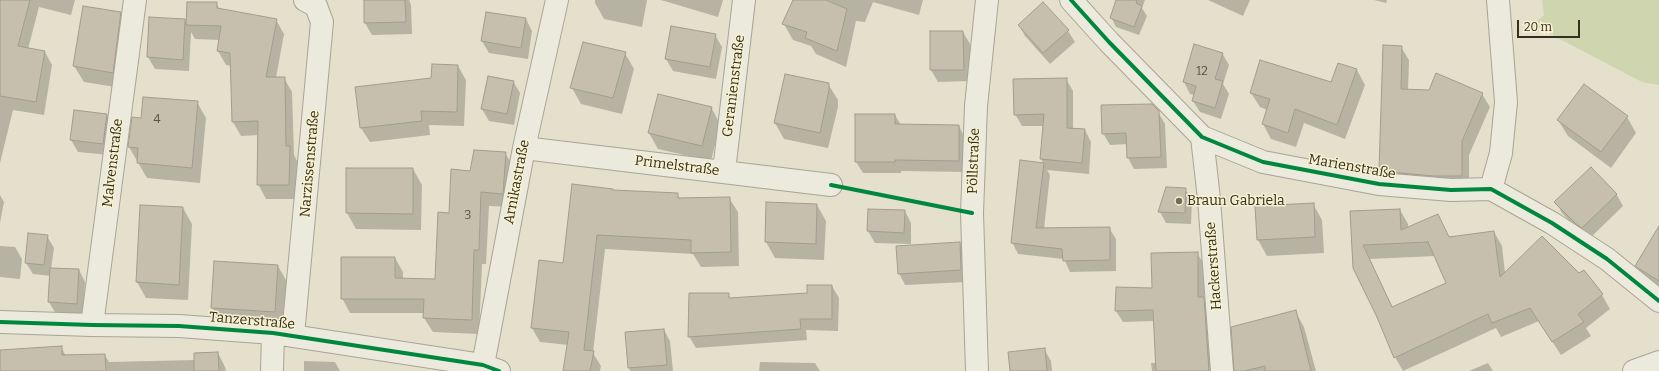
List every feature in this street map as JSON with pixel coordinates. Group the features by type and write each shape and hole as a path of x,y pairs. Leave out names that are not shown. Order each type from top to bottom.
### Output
{"street":[{"name":"Malvenstraße","path":"92,325 134,0"},
{"name":"Narzissenstraße","path":"272,371 283,334 322,22 316,6 305,0"},
{"name":"Arnikastraße","path":"491,368 524,148 556,0"},
{"name":"Geranienstraße","path":"724,171 744,0"},
{"name":"Pöllstraße","path":"977,371 972,213 976,106 987,0"},
{"name":"Marienstraße","path":"1071,0 1109,42 1202,137 1263,162 1379,184 1451,190 1491,189"},
{"path":"1498,0 1506,102 1501,153 1491,189 1552,223 1607,259 1659,301"},
{"name":"Hackerstraße","path":"1202,137 1222,371"},
{"name":"Primelstraße","path":"524,148 831,185"},
{"name":"Tanzerstraße","path":"0,322 179,326 283,334 491,368"},
{"path":"1634,371 1659,362"}],"green space":[{"path":"1542,0 1659,0 1659,85 1642,82 1533,25 1544,15"}],"building":[{"path":"0,0 30,0 18,46 45,51 36,102 0,96"},
{"path":"364,0 405,0 406,22 364,23"},
{"path":"793,0 826,0 847,9 837,51 805,38 807,32 782,24"},
{"path":"1116,0 1137,0 1136,3 1142,6 1134,27 1110,18"},
{"path":"187,2 217,2 217,8 277,19 266,77 285,77 286,146 290,146 289,185 257,185 258,121 232,122 230,53 217,51 221,26 186,25"},
{"path":"1043,2 1069,30 1043,53 1018,25"},
{"path":"83,6 121,12 113,73 73,66"},
{"path":"486,12 526,18 521,48 481,41"},
{"path":"149,17 185,19 183,60 147,57"},
{"path":"671,26 716,34 710,67 665,59"},
{"path":"930,31 963,31 964,70 930,70"},
{"path":"583,42 626,52 613,98 570,88"},
{"path":"1194,44 1223,53 1215,79 1223,81 1215,108 1192,101 1196,86 1183,82"},
{"path":"1383,45 1402,46 1401,89 1429,90 1436,73 1483,93 1462,141 1462,176 1434,176 1379,171"},
{"path":"1260,60 1331,82 1338,63 1357,69 1337,125 1295,109 1288,133 1262,124 1270,99 1250,93"},
{"path":"432,64 458,65 457,112 421,111 422,121 360,128 355,87 431,78"},
{"path":"785,74 829,83 829,90 820,133 774,123"},
{"path":"488,76 514,81 507,114 481,109"},
{"path":"1067,78 1067,128 1085,129 1082,163 1040,159 1044,114 1014,115 1013,79"},
{"path":"1584,84 1628,116 1601,152 1557,120"},
{"path":"658,94 712,107 702,146 648,133"},
{"path":"143,97 198,101 192,168 137,163 138,148 128,147 132,117 141,118"},
{"path":"1152,104 1159,111 1161,157 1127,158 1126,133 1102,134 1101,105"},
{"path":"74,110 107,114 103,144 70,140"},
{"path":"855,114 895,114 895,124 959,125 959,161 895,160 895,162 855,162"},
{"path":"474,150 506,152 503,194 481,192 479,250 474,250 472,320 423,318 424,299 341,299 341,257 395,257 395,278 435,279 438,212 449,213 451,169 470,171"},
{"path":"1020,160 1044,163 1036,228 1110,227 1110,260 1063,261 1062,249 1011,243"},
{"path":"1591,167 1617,194 1582,228 1554,202"},
{"path":"346,168 413,168 413,214 346,213"},
{"path":"572,184 613,190 678,193 678,198 730,197 731,252 691,253 691,240 597,235 584,350 594,351 590,371 563,371 569,332 531,328 539,260 563,263"},
{"path":"1166,187 1186,188 1185,213 1158,212"},
{"path":"766,202 817,204 816,244 765,242"},
{"path":"1314,203 1315,237 1257,240 1255,206"},
{"path":"140,205 183,207 179,285 136,282"},
{"path":"868,209 905,210 904,233 867,231"},
{"path":"1400,209 1401,230 1438,214 1449,237 1494,231 1500,277 1542,236 1579,273 1584,270 1603,294 1578,314 1584,322 1552,342 1530,308 1492,323 1488,314 1394,358 1376,315 1353,268 1350,211","holes":["1428,242 1446,283 1392,307 1363,245"]},
{"path":"1659,226 1659,281 1635,266"},
{"path":"28,233 48,235 44,265 25,263"},
{"path":"960,242 961,270 898,274 896,246"},
{"path":"1198,252 1198,297 1204,297 1209,371 1156,371 1153,310 1115,311 1116,287 1152,288 1151,253"},
{"path":"214,261 278,265 275,312 211,308"},
{"path":"50,268 79,269 77,304 48,302"},
{"path":"807,285 832,285 832,319 800,319 801,329 688,337 689,293 729,293 729,298 807,293"},
{"path":"1296,310 1311,371 1265,371 1265,366 1244,371 1234,371 1231,327"},
{"path":"664,329 667,365 628,368 625,332"},
{"path":"62,346 62,355 105,354 106,371 0,371 0,350"},
{"path":"1045,348 1047,371 1010,371 1008,352"},
{"path":"218,352 219,371 194,371 194,353"}],"cycle path":[{"path":"1071,0 1109,42 1202,137 1263,162 1379,184 1451,190 1491,189 1552,223 1607,259 1659,301"},
{"path":"831,185 972,213"},
{"path":"0,322 179,326 273,333 483,365 499,371"}],"place":[{"name":"Braun Gabriela","path":"1179,201"}]}
